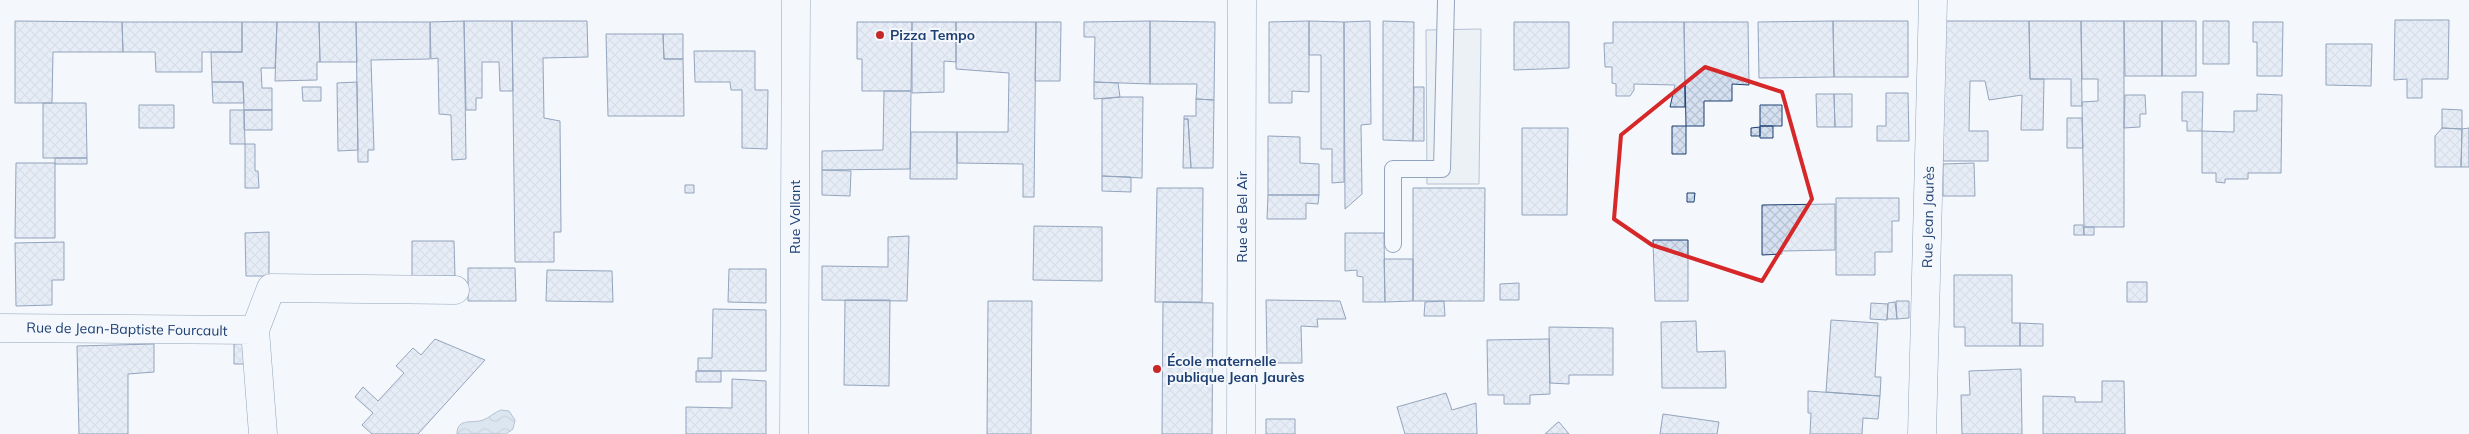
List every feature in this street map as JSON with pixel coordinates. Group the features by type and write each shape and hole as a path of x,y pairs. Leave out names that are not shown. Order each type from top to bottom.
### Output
{"street":[{"name":"Rue Vollant","path":"794,434 796,0"},
{"name":"Rue de Bel Air","path":"1241,434 1242,0"},
{"name":"Rue Jean Jaurès","path":"1922,434 1933,0"},
{"path":"263,434 254,330 271,288 455,290"},
{"name":"Rue de Jean-Baptiste Fourcault","path":"0,328 254,330"}],"lane":[{"path":"1394,244 1393,169 1442,169 1446,0"}],"highlighted area":[{"path":"1705,67 1782,92 1812,199 1762,281 1652,245 1614,219 1621,135"}],"shaded area":[{"path":"1481,29 1479,184 1427,184 1426,30"}],"water":[{"path":"501,410 509,411 515,420 513,429 506,434 457,434 460,425 463,423 483,420"}],"building":[{"path":"2395,20 2449,20 2448,79 2422,79 2422,98 2407,98 2407,79 2394,80"},
{"path":"15,21 122,22 123,52 53,52 52,103 15,103"},
{"path":"464,21 512,21 513,91 500,91 499,62 482,62 482,98 476,98 476,110 466,110"},
{"path":"464,21 466,159 452,160 451,115 439,114 438,58 431,59 430,22"},
{"path":"512,21 587,21 588,57 543,58 544,118 560,121 561,232 554,232 554,262 515,262"},
{"path":"1150,21 1150,84 1094,82 1095,37 1084,37 1084,22"},
{"path":"1150,21 1215,22 1214,100 1196,99 1197,84 1150,84"},
{"path":"1309,21 1309,92 1292,91 1292,103 1269,103 1269,22"},
{"path":"1309,21 1344,22 1344,182 1332,183 1332,149 1321,149 1321,55 1309,55"},
{"path":"1370,21 1371,124 1361,125 1362,194 1345,209 1344,22"},
{"path":"1383,21 1414,22 1413,141 1383,140"},
{"path":"1833,21 1908,21 1908,77 1834,77"},
{"path":"1833,21 1834,77 1759,78 1758,22"},
{"path":"1941,21 2029,21 2030,79 2044,79 2043,130 2021,130 2022,95 1989,100 1985,81 1970,81 1969,131 1988,131 1988,161 1943,161"},
{"path":"2029,21 2081,21 2082,106 2071,106 2071,79 2030,79"},
{"path":"2081,21 2124,21 2124,227 2084,227 2082,102 2098,101 2098,79 2082,79"},
{"path":"2124,21 2162,21 2162,76 2125,76"},
{"path":"2162,21 2196,21 2196,76 2162,76"},
{"path":"2203,21 2229,21 2229,64 2203,64"},
{"path":"122,22 242,22 242,52 202,52 202,72 156,72 155,52 123,52"},
{"path":"242,22 277,22 275,68 261,68 262,88 272,88 272,110 244,110 243,82 212,82 211,52 242,52"},
{"path":"277,22 319,22 320,62 317,62 317,80 275,81"},
{"path":"319,22 356,22 357,62 320,62"},
{"path":"356,22 430,22 430,59 371,60 374,150 368,150 368,162 358,162"},
{"path":"857,22 912,22 911,91 862,91 862,59 857,59"},
{"path":"912,22 956,22 956,62 944,61 944,92 912,93"},
{"path":"956,22 1036,22 1034,197 1023,197 1023,164 957,163 957,132 1008,132 1009,73 956,69"},
{"path":"1036,22 1061,22 1060,81 1035,81"},
{"path":"1514,22 1569,22 1569,68 1514,70"},
{"path":"1613,22 1684,22 1685,107 1670,107 1675,85 1634,84 1634,90 1630,96 1616,96 1616,84 1612,83 1612,67 1605,67 1604,43 1613,43"},
{"path":"1684,22 1748,22 1749,85 1732,84 1732,101 1704,101 1704,126 1686,126"},
{"path":"2253,22 2283,22 2282,76 2257,76 2257,42 2253,42"},
{"path":"606,34 663,34 664,59 683,59 684,116 608,116"},
{"path":"663,34 683,34 683,59 664,59"},
{"path":"2326,44 2372,44 2371,86 2326,85"},
{"path":"694,51 755,51 755,90 768,90 767,149 742,148 742,90 731,90 730,82 695,82"},
{"path":"212,82 243,82 244,103 213,103"},
{"path":"357,82 358,150 338,151 337,83"},
{"path":"1094,82 1118,83 1120,97 1094,99"},
{"path":"302,87 321,87 321,101 303,101"},
{"path":"1414,87 1424,87 1424,141 1413,141"},
{"path":"884,91 911,91 910,169 822,170 822,151 883,150"},
{"path":"2182,92 2203,92 2202,131 2187,131 2187,121 2182,121"},
{"path":"1886,93 1908,93 1909,141 1877,141 1877,126 1886,126"},
{"path":"1816,94 1834,94 1835,127 1817,127"},
{"path":"1834,94 1852,94 1852,127 1835,127"},
{"path":"2257,94 2282,95 2281,173 2248,173 2248,179 2225,179 2225,183 2216,182 2216,173 2202,173 2202,131 2234,132 2234,111 2257,111"},
{"path":"2125,95 2145,95 2146,114 2140,114 2140,127 2124,128"},
{"path":"1143,97 1142,178 1102,176 1102,99"},
{"path":"1196,99 1214,100 1213,168 1191,168 1188,119 1184,119 1184,116 1196,116"},
{"path":"43,103 86,103 87,158 43,158"},
{"path":"139,105 174,105 174,128 139,128"},
{"path":"1760,105 1782,105 1782,126 1760,126"},
{"path":"2442,109 2462,110 2462,129 2442,128"},
{"path":"230,110 244,110 245,144 230,144"},
{"path":"244,110 272,110 272,130 244,130"},
{"path":"2067,118 2082,118 2083,148 2067,148"},
{"path":"1184,119 1188,119 1191,168 1183,168"},
{"path":"1672,126 1686,126 1686,154 1672,154"},
{"path":"1760,126 1773,126 1773,138 1760,138"},
{"path":"1760,127 1760,136 1751,136 1751,128"},
{"path":"1522,128 1568,128 1567,215 1522,215"},
{"path":"2442,128 2462,129 2461,167 2435,167 2435,136"},
{"path":"2469,128 2469,167 2461,167 2462,129"},
{"path":"911,132 957,132 957,179 910,179"},
{"path":"1268,136 1300,137 1300,163 1319,164 1319,195 1268,195"},
{"path":"245,144 255,144 255,171 258,171 259,188 245,188"},
{"path":"55,158 87,158 87,164 55,164"},
{"path":"16,163 55,163 55,238 15,238"},
{"path":"1974,163 1975,196 1943,196 1943,164"},
{"path":"822,170 851,171 850,196 822,195"},
{"path":"1102,176 1131,177 1131,192 1102,191"},
{"path":"685,185 694,185 694,193 685,193"},
{"path":"1157,188 1203,188 1202,302 1155,302"},
{"path":"1413,188 1485,188 1484,301 1413,301"},
{"path":"1687,193 1695,193 1694,202 1687,202"},
{"path":"1268,195 1319,195 1318,204 1306,203 1306,219 1267,219"},
{"path":"1836,198 1899,198 1899,221 1892,221 1892,252 1875,252 1875,275 1836,275"},
{"path":"1835,204 1835,250 1782,251 1782,254 1762,255 1762,205"},
{"path":"2074,225 2083,225 2084,235 2074,235"},
{"path":"1034,226 1102,227 1102,281 1033,280"},
{"path":"2084,227 2094,227 2094,235 2084,235"},
{"path":"269,232 269,276 246,276 245,233"},
{"path":"1345,233 1384,233 1385,302 1363,302 1363,277 1357,276 1357,270 1345,271"},
{"path":"909,236 907,301 822,300 822,266 888,267 888,237"},
{"path":"1653,240 1688,240 1688,301 1655,301"},
{"path":"412,241 454,241 455,276 412,276"},
{"path":"64,242 64,280 52,280 52,305 16,306 15,243"},
{"path":"1384,259 1413,259 1413,301 1385,302"},
{"path":"468,268 515,268 516,301 468,301"},
{"path":"729,269 766,269 766,303 728,302"},
{"path":"547,270 612,271 613,302 546,301"},
{"path":"1954,275 2012,275 2012,323 2020,323 2020,346 1965,346 1965,327 1954,327"},
{"path":"2127,282 2147,282 2147,302 2127,302"},
{"path":"1519,283 1519,300 1500,300 1500,284"},
{"path":"845,300 890,300 889,386 844,385"},
{"path":"1266,300 1340,301 1346,319 1317,319 1318,327 1301,326 1302,363 1276,363 1276,358 1267,358"},
{"path":"988,301 1032,301 1031,434 987,434"},
{"path":"1444,301 1445,316 1424,316 1425,302"},
{"path":"1896,301 1909,301 1909,318 1897,319"},
{"path":"1163,302 1213,303 1212,434 1162,434"},
{"path":"1895,302 1897,319 1887,319 1888,303"},
{"path":"1871,303 1888,304 1887,320 1870,319"},
{"path":"713,309 766,310 766,371 698,371 698,358 712,358"},
{"path":"1831,320 1878,323 1875,377 1881,377 1880,396 1826,392"},
{"path":"1696,321 1697,352 1725,351 1726,388 1662,388 1661,322"},
{"path":"2020,323 2043,324 2043,346 2020,346"},
{"path":"1549,327 1613,328 1613,375 1569,375 1569,384 1550,383"},
{"path":"435,339 485,360 418,434 372,434 362,425 373,413 355,397 363,387 378,401 404,373 396,366 413,348 421,355"},
{"path":"1549,339 1550,394 1530,395 1530,404 1504,404 1504,395 1488,395 1487,340"},
{"path":"234,342 245,342 246,364 234,364"},
{"path":"154,344 154,372 128,374 128,434 79,434 77,346"},
{"path":"2021,369 2022,434 1962,434 1961,395 1970,395 1969,371"},
{"path":"696,371 721,371 721,382 696,382"},
{"path":"732,379 766,381 766,434 686,434 686,407 732,408"},
{"path":"2102,381 2124,381 2125,434 2043,434 2043,396 2075,397 2075,402 2102,402"},
{"path":"1808,391 1880,396 1878,419 1863,418 1862,434 1810,434 1811,413 1808,413"},
{"path":"1446,393 1452,410 1476,403 1477,434 1405,434 1397,407"},
{"path":"1663,414 1719,422 1717,434 1660,434"},
{"path":"1266,419 1295,419 1295,434 1266,434"},
{"path":"1559,422 1569,434 1545,434 1557,423"}],"place":[{"name":"Pizza Tempo","path":"880,35"},
{"name":"École maternelle publique Jean Jaurès","path":"1157,369"}]}
